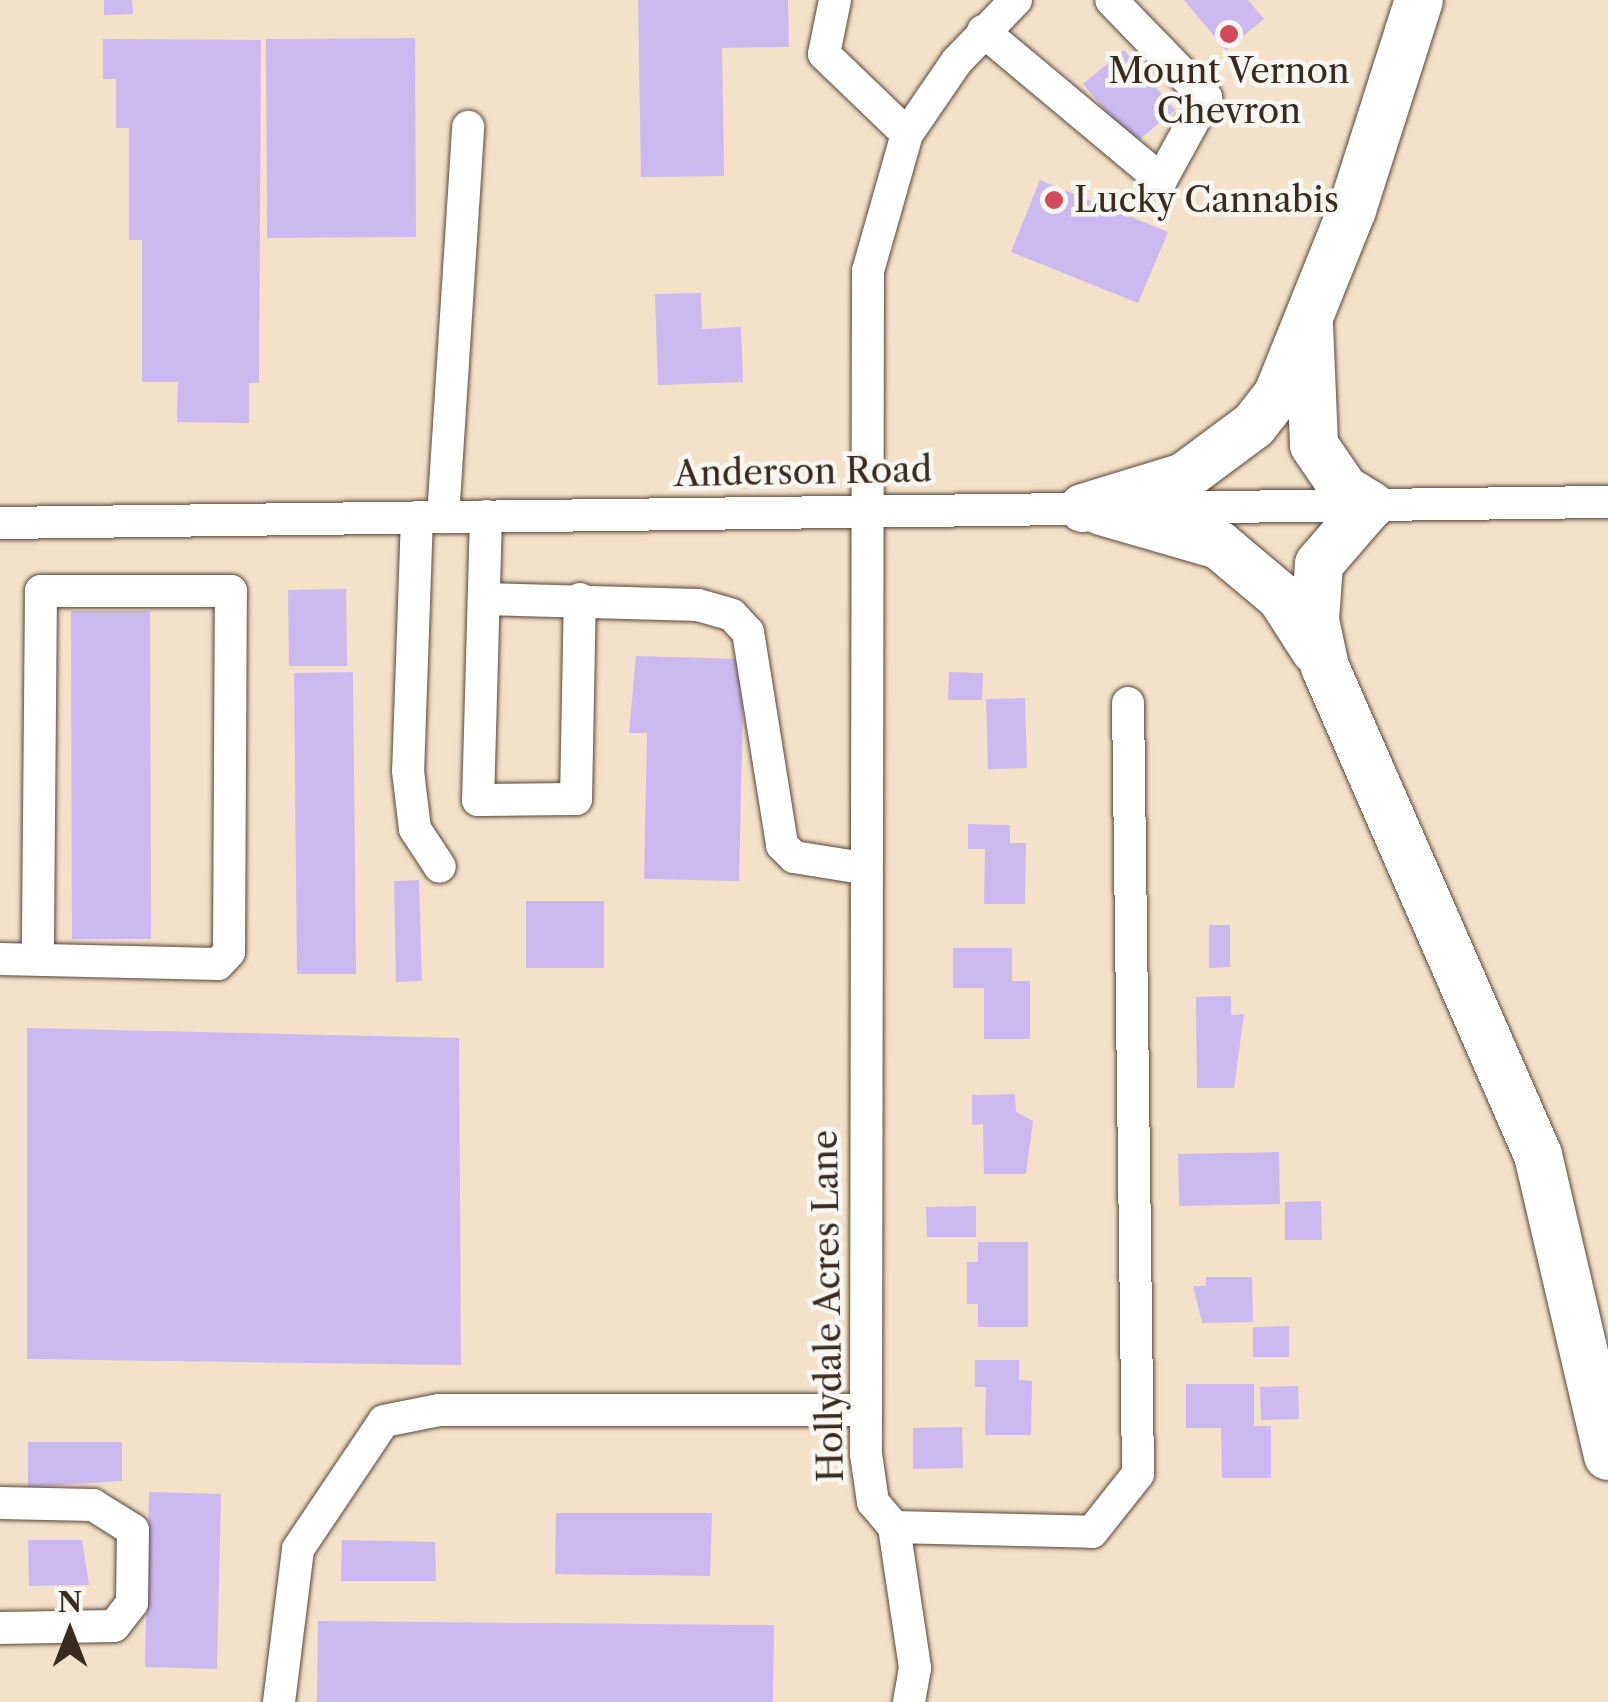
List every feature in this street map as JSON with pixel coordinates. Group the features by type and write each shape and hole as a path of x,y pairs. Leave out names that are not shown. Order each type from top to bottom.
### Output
{"highway":[{"path":"1083,508 1159,492 1221,452 1278,394 1309,324 1419,0"},
{"path":"1309,324 1314,445 1344,489 1370,505 1319,564 1315,620 1325,667"},
{"path":"1083,508 1219,544 1281,597 1325,667 1538,1155 1608,1456"}],"street":[{"path":"835,0 824,54 907,134 983,31 1016,0"},
{"path":"983,31 1161,180 1206,98 1110,0"},
{"path":"440,866 416,829 408,772 468,128"},
{"name":"Hollydale Acres Lane","path":"894,1526 866,1480 862,511 868,271 907,134"},
{"name":"Anderson Road","path":"0,523 1596,502"},
{"path":"486,516 478,800 576,798 580,599"},
{"path":"0,959 218,964 228,952 236,919 231,591 41,591 38,959"},
{"path":"484,599 580,599 732,615 748,632 782,845 794,857 863,868"},
{"path":"909,1702 915,1668 894,1526 1092,1532 1138,1474 1128,703"},
{"path":"279,1702 298,1550 384,1421 439,1410 866,1410"},
{"path":"0,1504 93,1505 133,1530 132,1603 114,1626 0,1628"}],"building":[{"path":"104,0 132,0 133,14 104,15"},
{"path":"638,0 788,0 789,47 722,48 724,176 641,177"},
{"name":"Mount Vernon Chevron","path":"1184,0 1248,0 1264,19 1226,50"},
{"path":"415,38 416,237 267,238 266,39"},
{"path":"103,39 261,40 259,383 249,383 249,423 177,422 178,382 142,382 142,240 129,240 129,128 116,128 116,79 103,79"},
{"path":"1124,50 1175,110 1134,144 1083,84"},
{"path":"1040,180 1168,232 1138,303 1011,252"},
{"path":"701,293 702,329 741,327 743,382 658,385 655,294"},
{"path":"346,589 347,666 289,666 288,590"},
{"path":"71,611 150,611 151,939 72,939"},
{"path":"636,656 744,659 739,881 644,879 647,733 629,733"},
{"path":"353,672 356,974 297,974 294,673"},
{"path":"949,672 983,673 982,700 948,700"},
{"path":"1025,698 1027,768 988,769 986,699"},
{"path":"968,824 1010,825 1010,843 1026,843 1025,904 984,904 985,849 968,849"},
{"path":"419,880 422,981 396,982 394,881"},
{"path":"526,901 604,901 604,968 526,968"},
{"path":"1209,925 1230,925 1230,967 1209,968"},
{"path":"953,948 1012,948 1012,981 1030,981 1030,1039 984,1039 984,988 953,988"},
{"path":"1231,996 1231,1015 1244,1014 1234,1088 1197,1088 1196,997"},
{"path":"27,1028 459,1038 461,1365 27,1359"},
{"path":"1015,1094 1016,1112 1033,1121 1026,1174 984,1174 983,1124 972,1125 972,1095"},
{"path":"1279,1152 1280,1204 1179,1206 1178,1154"},
{"path":"1321,1201 1322,1240 1285,1240 1285,1202"},
{"path":"976,1206 976,1237 927,1237 926,1207"},
{"path":"978,1242 1028,1242 1028,1327 978,1327 978,1304 967,1304 967,1262 978,1262"},
{"path":"1206,1277 1252,1277 1253,1322 1202,1323 1193,1286 1206,1286"},
{"path":"1289,1326 1289,1357 1253,1357 1253,1327"},
{"path":"975,1360 1019,1360 1019,1380 1032,1381 1031,1435 985,1435 986,1387 975,1387"},
{"path":"1186,1384 1254,1384 1254,1426 1271,1426 1271,1478 1222,1478 1221,1428 1186,1428"},
{"path":"1298,1386 1299,1419 1261,1420 1260,1387"},
{"path":"962,1427 963,1468 913,1469 913,1428"},
{"path":"28,1442 122,1442 122,1481 28,1487"},
{"path":"149,1492 221,1494 217,1669 145,1667"},
{"path":"556,1513 712,1513 710,1576 555,1574"},
{"path":"28,1540 82,1540 89,1585 29,1586"},
{"path":"342,1540 435,1542 436,1581 341,1581"},
{"path":"318,1621 774,1625 773,1702 317,1702"}],"place":[{"name":"Mount Vernon Chevron","path":"1229,34"},
{"name":"Lucky Cannabis","path":"1054,200"}]}
